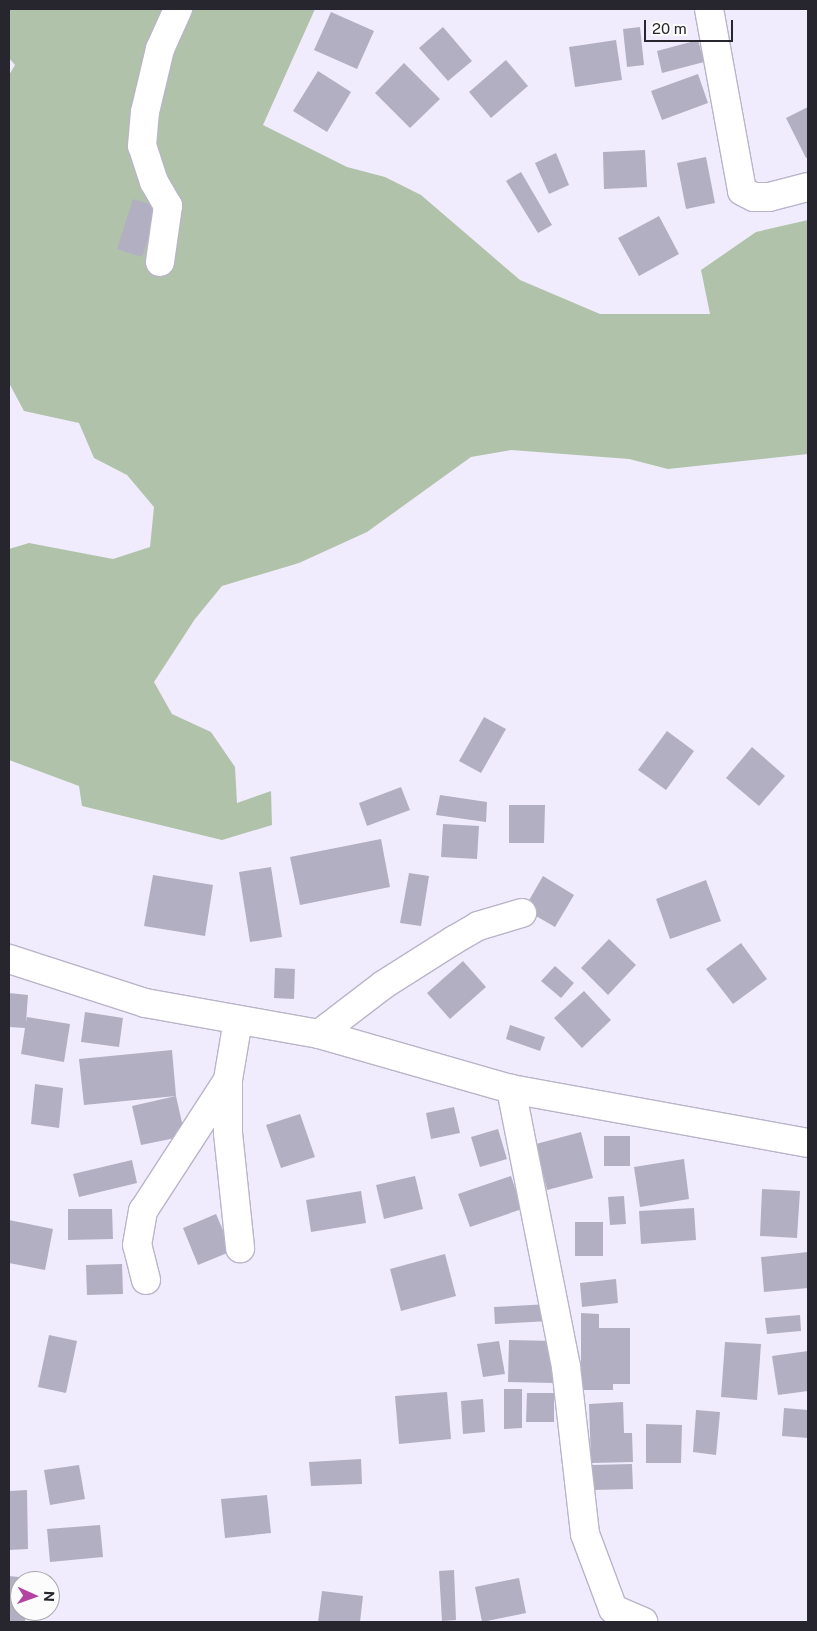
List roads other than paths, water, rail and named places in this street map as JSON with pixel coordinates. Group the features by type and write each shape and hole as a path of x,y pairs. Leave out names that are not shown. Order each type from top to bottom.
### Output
{"street":[{"path":"160,262 168,206 154,182 142,146 145,112 160,49 178,9"},
{"path":"709,9 742,191 754,197 769,197 808,187"},
{"path":"319,1034 383,985 478,926 522,913"},
{"path":"9,959 145,1003 319,1034 511,1089 808,1143"},
{"path":"238,1020 228,1080 228,1133 240,1248"},
{"path":"146,1280 137,1245 143,1211 228,1080"},
{"path":"511,1089 566,1367 585,1534 613,1609 643,1622"}]}
